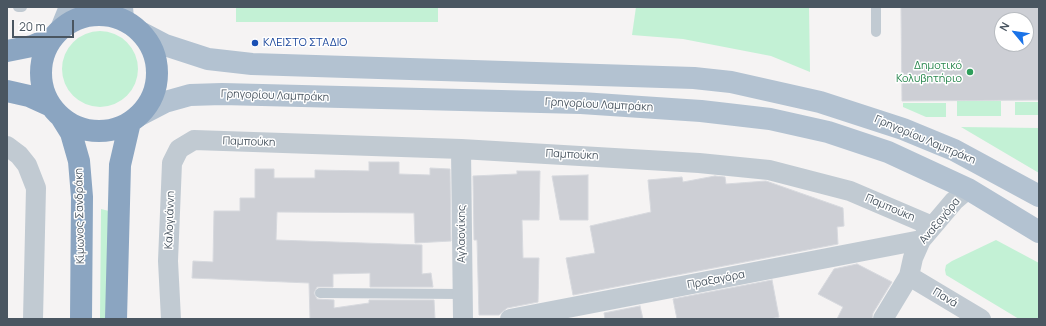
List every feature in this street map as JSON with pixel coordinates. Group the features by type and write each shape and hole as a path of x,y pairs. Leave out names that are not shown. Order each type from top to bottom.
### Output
{"highway":[{"path":"8,91 29,96 56,112 77,127 95,131 113,130 134,119 152,98 158,75 154,52 142,33 122,13 80,18 57,33 32,46 9,50"},
{"path":"56,112 44,90 41,71 44,54 57,33"},
{"name":"Κίμωνος Σανδράκη","path":"56,112 71,133 79,161 82,197 81,319"},
{"path":"116,319 120,165 134,119"}],"main road":[{"path":"57,33 70,7"},
{"name":"Γρηγορίου Λαμπράκη","path":"142,33 165,45 208,59 252,64 694,78 731,82 820,102 891,125 954,150 1039,196"},
{"name":"Γρηγορίου Λαμπράκη","path":"134,119 165,102 190,95 222,94 581,103 701,111 770,119 828,132 888,152 968,189 1039,232"}],"street":[{"name":"Παμπούκη","path":"203,140 461,149 700,163 769,170 850,191 926,233"},
{"name":"Καλογιάννη","path":"171,319 168,261 172,163 174,155 186,143 203,140"},
{"path":"7,146 19,155 27,164 36,188 32,319"},
{"name":"Αγλαονίκης","path":"461,149 463,319"},
{"name":"Αναξαγόρα","path":"883,319 909,276 913,258 926,233 968,189"},
{"name":"Πραξαγόρα","path":"510,319 590,312 926,233"},
{"name":"Πανά","path":"909,276 980,319"}],"lane":[{"path":"876,7 876,32"},
{"path":"320,293 462,294"}],"green space":[{"path":"236,7 438,7 438,22 236,22"},
{"path":"636,7 809,7 810,72 771,56 683,39 632,35"},
{"path":"93,31 107,31 121,37 132,48 138,62 138,76 135,84 127,96 121,101 107,107 93,107 79,101 68,90 62,76 62,62 68,48 79,37"},
{"path":"957,101 1001,101 1001,116 957,116"},
{"path":"1015,102 1039,102 1039,115 1015,115"},
{"path":"903,103 946,103 946,117 926,117 903,107"},
{"path":"961,127 1039,128 1039,173"},
{"path":"101,209 113,212 111,319 100,319"},
{"path":"996,240 1039,263 1039,319 1019,319 946,275 946,265"}],"building":[{"name":"Δημοτικό Κολυβητήριο","path":"901,7 1039,7 1039,100 902,101"},
{"path":"369,162 399,162 399,174 430,175 430,168 450,169 451,241 415,243 414,213 277,212 276,240 422,245 422,274 431,273 433,287 370,287 370,273 333,274 333,287 317,287 314,293 317,299 334,300 334,308 369,303 369,300 434,300 435,319 310,319 309,283 192,278 193,261 213,262 214,211 240,211 240,198 255,198 255,169 274,169 274,178 315,178 315,170 369,171"},
{"path":"517,171 540,171 539,220 522,220 523,258 539,258 538,302 507,308 499,315 479,315 477,240 474,240 473,176 517,174"},
{"path":"588,175 588,220 560,220 552,176"},
{"path":"715,176 725,177 726,184 766,181 843,208 844,226 837,227 838,244 573,295 566,258 595,253 590,226 651,212 648,180 682,177 683,182"},
{"path":"857,264 892,282 873,313 872,319 837,319 843,307 818,294 834,269"},
{"path":"772,280 779,317 770,319 677,319 673,299"},
{"path":"640,306 643,319 605,319 604,313"}],"place":[{"name":"ΚΛΕΙΣΤΟ ΣΤΑΔΙΟ","path":"255,43"},
{"name":"Δημοτικό Κολυβητήριο","path":"970,72"}]}
